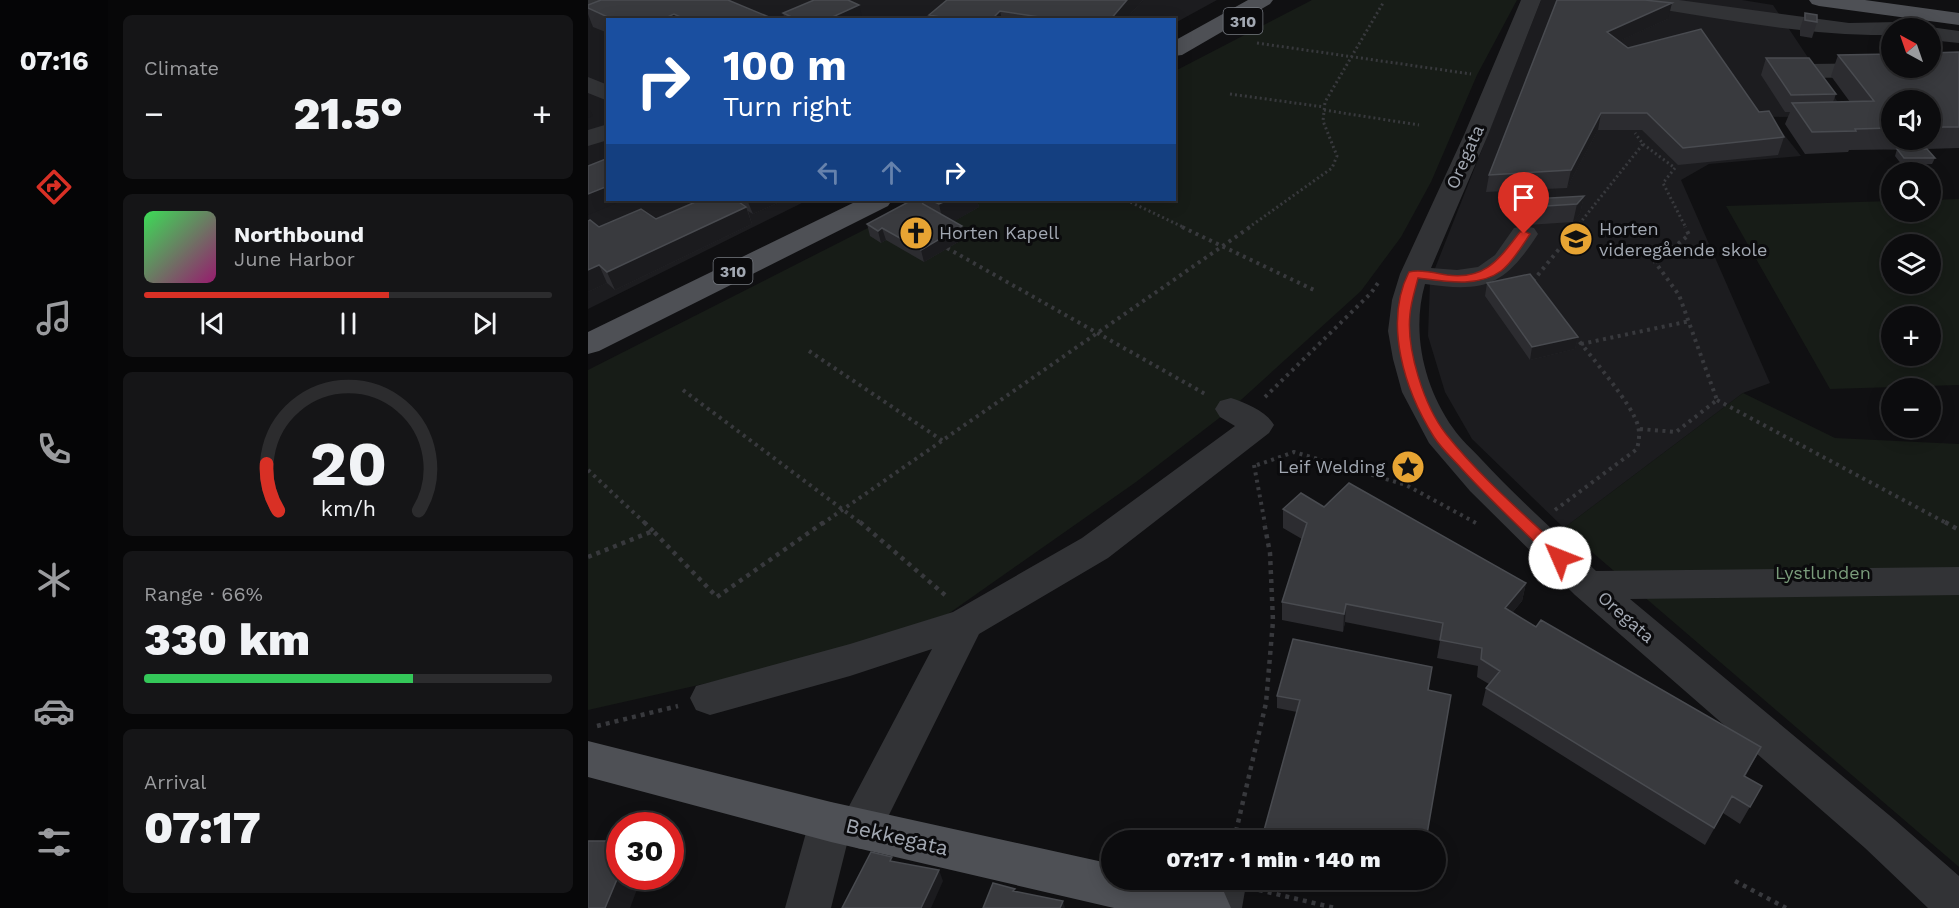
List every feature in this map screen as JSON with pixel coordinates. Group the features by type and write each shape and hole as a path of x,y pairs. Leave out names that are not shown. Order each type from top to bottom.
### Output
{"main road":[{"name":"310","path":"1176,49 1263,0"},
{"name":"310","path":"1198,38 1234,25 1286,0"},
{"path":"1819,0 1959,19"},
{"name":"310","path":"588,344 877,201"},
{"name":"Bekkegata","path":"589,743 846,826 1219,894"}],"street":[{"path":"588,2 593,0"},
{"name":"Oregata","path":"1531,0 1476,135 1398,276 1404,312 1403,331 1408,359 1418,392 1440,435 1482,482 1588,585 1880,834 1959,906"},
{"path":"1639,0 1849,29 1881,28"},
{"path":"1941,35 1959,37"},
{"path":"1808,71 1959,69"},
{"path":"588,84 606,93"},
{"path":"588,139 606,132"},
{"path":"1398,276 1455,279 1479,275 1496,269 1524,234"},
{"path":"710,698 850,660 956,614 1095,548 1244,417"},
{"path":"1588,585 1959,581"},
{"path":"808,908 846,826 956,614"}],"path":[{"path":"588,470 717,597 1222,247 1332,168 1337,156 1323,120 1324,108 1383,3"},
{"path":"1257,43 1477,75"},
{"path":"1230,94 1419,124"},
{"path":"1635,133 1643,144 1675,168 1663,183 1689,235 1654,262 1679,295 1717,400 1959,530"},
{"path":"1540,290 1533,281 1536,274 1614,183 1643,144"},
{"path":"1128,201 1314,290"},
{"path":"947,248 1244,417 1270,553 1273,621 1266,703 1236,830"},
{"path":"1244,417 1371,293 1398,276"},
{"path":"1581,344 1690,321"},
{"path":"1531,529 1637,449 1640,429 1632,411 1574,335"},
{"path":"809,351 942,441"},
{"path":"683,390 844,509 945,595 956,614"},
{"path":"1640,429 1676,432 1717,400"},
{"path":"1254,466 1294,452 1406,485 1479,525"},
{"path":"588,557 652,531"},
{"path":"589,743 710,698"},
{"path":"1735,881 1786,908"},
{"path":"1219,894 1335,908"}],"shaded area":[{"path":"593,0 1217,0 1176,22 1176,18 606,18 606,201 806,201 588,309 588,2"},
{"name":"Horten videregående skole","path":"1541,0 1742,0 1773,5 1847,116 1770,117 1801,156 1709,164 1681,180 1770,383 1743,393 1564,528 1472,439 1445,392 1428,336 1430,281"}],"green space":[{"path":"1312,0 1517,0 1477,75 1431,182 1401,237 1361,291 1231,409 1136,482 948,614 800,662 588,710 588,370 921,201 1176,201 1176,70"},
{"path":"1959,199 1959,385 1941,386 1941,378 1881,378 1881,387 1830,389 1726,206 1881,201 1881,222 1941,222 1941,200"},
{"name":"Lystlunden","path":"1743,393 1835,438 1959,444 1959,867 1564,528"}],"building":[{"path":"601,0 728,0 771,18 683,18 674,14 665,18 610,18 588,8 588,5"},
{"path":"814,0 848,0 859,5 830,18 794,18 783,13"},
{"path":"947,0 1127,0 1112,18 1047,18 1000,11 993,18 946,18 929,15"},
{"path":"1557,0 1645,0 1672,3 1607,32 1628,48 1701,29 1759,112 1769,111 1784,137 1683,148 1647,113 1601,113 1571,170 1489,175"},
{"path":"1805,13 1817,15 1817,22 1805,20"},
{"path":"1959,52 1959,127 1941,127 1941,90 1881,90 1881,128 1855,129 1856,131 1812,132 1792,103 1874,101 1838,55 1881,54 1881,78 1941,78 1941,53"},
{"path":"1766,58 1809,58 1836,94 1791,95"},
{"path":"1898,150 1928,150 1935,158 1904,158"},
{"path":"606,159 606,187 588,194 588,166"},
{"path":"1584,196 1577,204 1531,207 1533,199"},
{"path":"698,201 737,201 746,207 607,272 599,265 588,270 588,221 590,220 599,227 641,209 656,219"},
{"path":"910,201 922,201 962,226 921,250 882,228 878,231 867,224"},
{"path":"1530,274 1578,337 1532,347 1487,283"},
{"path":"1349,483 1526,583 1505,608 1536,627 1541,620 1761,747 1744,776 1762,786 1750,807 1732,796 1714,828 1486,688 1500,671 1481,659 1482,648 1440,640 1443,623 1346,604 1344,614 1282,602 1307,523 1283,509 1301,493 1324,507"},
{"path":"1293,639 1432,667 1428,690 1451,695 1428,830 1264,830 1300,700 1277,696"},
{"path":"588,841 606,841 606,890 612,890 605,908 588,908"},
{"path":"871,852 892,857 890,861 939,870 921,908 842,908"},
{"path":"993,883 1015,889 1013,891 1063,901 1060,908 983,908"}],"place":[{"name":"Horten Kapell","path":"916,233"},
{"name":"Horten videregående skole","path":"1576,239"},
{"name":"Leif Welding","path":"1408,467"}],"route":[{"path":"1524,234 1508,257 1496,269 1479,275 1455,279 1414,274 1406,300 1403,331 1408,359 1418,392 1440,435 1482,482 1560,558"}]}
